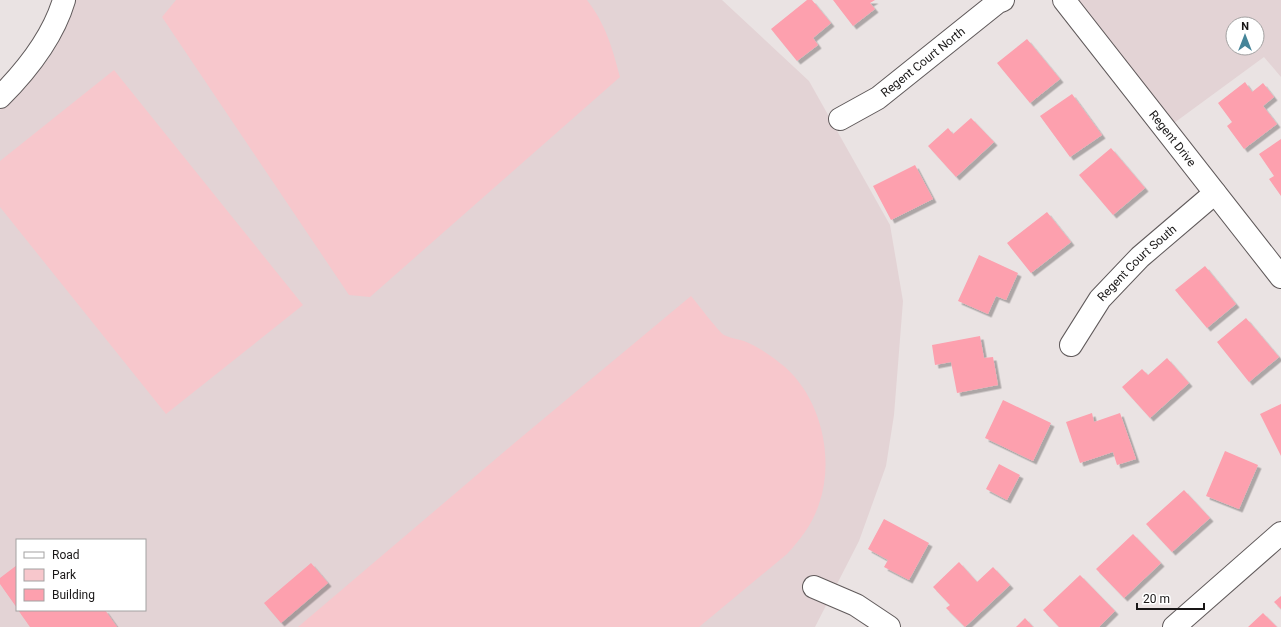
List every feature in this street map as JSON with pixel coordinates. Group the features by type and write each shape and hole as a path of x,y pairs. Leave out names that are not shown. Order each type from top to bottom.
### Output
{"street":[{"path":"0,97 15,82 39,52 61,10 64,0"},
{"name":"Regent Court North","path":"840,118 878,98 1003,0"},
{"name":"Regent Drive","path":"1064,0 1281,277"},
{"name":"Regent Court South","path":"1071,345 1100,299 1130,268 1174,227 1215,192"},
{"path":"1174,627 1281,533"},
{"path":"814,587 856,605 889,627"}],"shaded area":[{"path":"75,0 722,0 809,81 890,225 903,301 894,415 886,466 859,541 815,627 0,627 0,110 49,58 72,11"},
{"path":"1079,0 1281,0 1281,77 1264,57 1174,123"}],"green space":[{"path":"176,0 587,0 604,27 620,77 370,297 349,295 162,17"},
{"path":"114,70 303,305 166,414 0,207 0,161"},
{"path":"691,296 724,335 755,346 785,367 808,395 816,412 822,430 825,449 826,468 824,486 819,504 810,524 802,537 787,554 699,627 298,627 518,440"}],"building":[{"path":"807,0 812,0 831,23 813,38 818,45 797,61 771,29"},
{"path":"833,0 875,0 870,3 875,9 853,26"},
{"path":"1027,39 1060,79 1030,103 997,63"},
{"path":"1245,82 1252,92 1263,83 1274,97 1263,106 1277,124 1244,149 1227,126 1232,122 1218,103"},
{"path":"1072,94 1102,135 1070,157 1040,116"},
{"path":"971,118 994,142 956,177 928,146 948,128 953,134"},
{"path":"1281,139 1281,196 1269,179 1274,176 1259,154"},
{"path":"1111,148 1145,188 1113,215 1079,175"},
{"path":"915,165 933,199 891,220 873,186"},
{"path":"1047,212 1071,242 1031,273 1007,243"},
{"path":"979,255 1018,273 1006,300 996,296 988,314 958,301"},
{"path":"1205,266 1236,304 1207,328 1175,290"},
{"path":"1246,318 1279,357 1249,382 1217,342"},
{"path":"980,336 984,358 993,357 998,385 957,393 951,362 935,365 932,345"},
{"path":"1167,358 1189,383 1150,418 1122,387 1142,369 1148,375"},
{"path":"1003,400 1051,423 1033,461 985,438"},
{"path":"1281,404 1281,456 1260,414"},
{"path":"1092,413 1094,422 1120,413 1136,459 1117,465 1113,452 1080,463 1066,422"},
{"path":"1225,451 1258,465 1239,509 1206,496"},
{"path":"999,464 1020,475 1007,500 986,489"},
{"path":"1184,490 1210,518 1172,552 1146,524"},
{"path":"884,519 929,543 909,580 884,567 888,560 868,549"},
{"path":"1133,534 1161,563 1124,598 1096,569"},
{"path":"959,562 977,582 993,567 1010,585 965,627 946,608 950,605 933,587"},
{"path":"311,563 328,583 281,623 264,603"},
{"path":"16,566 16,607 0,584 0,578"},
{"path":"1080,575 1115,611 1099,627 1059,627 1043,610"},
{"path":"1281,596 1281,609 1274,602"},
{"path":"19,611 106,611 117,627 30,627"},
{"path":"1263,613 1277,627 1248,627"},
{"path":"1025,618 1033,627 1016,627"}]}
